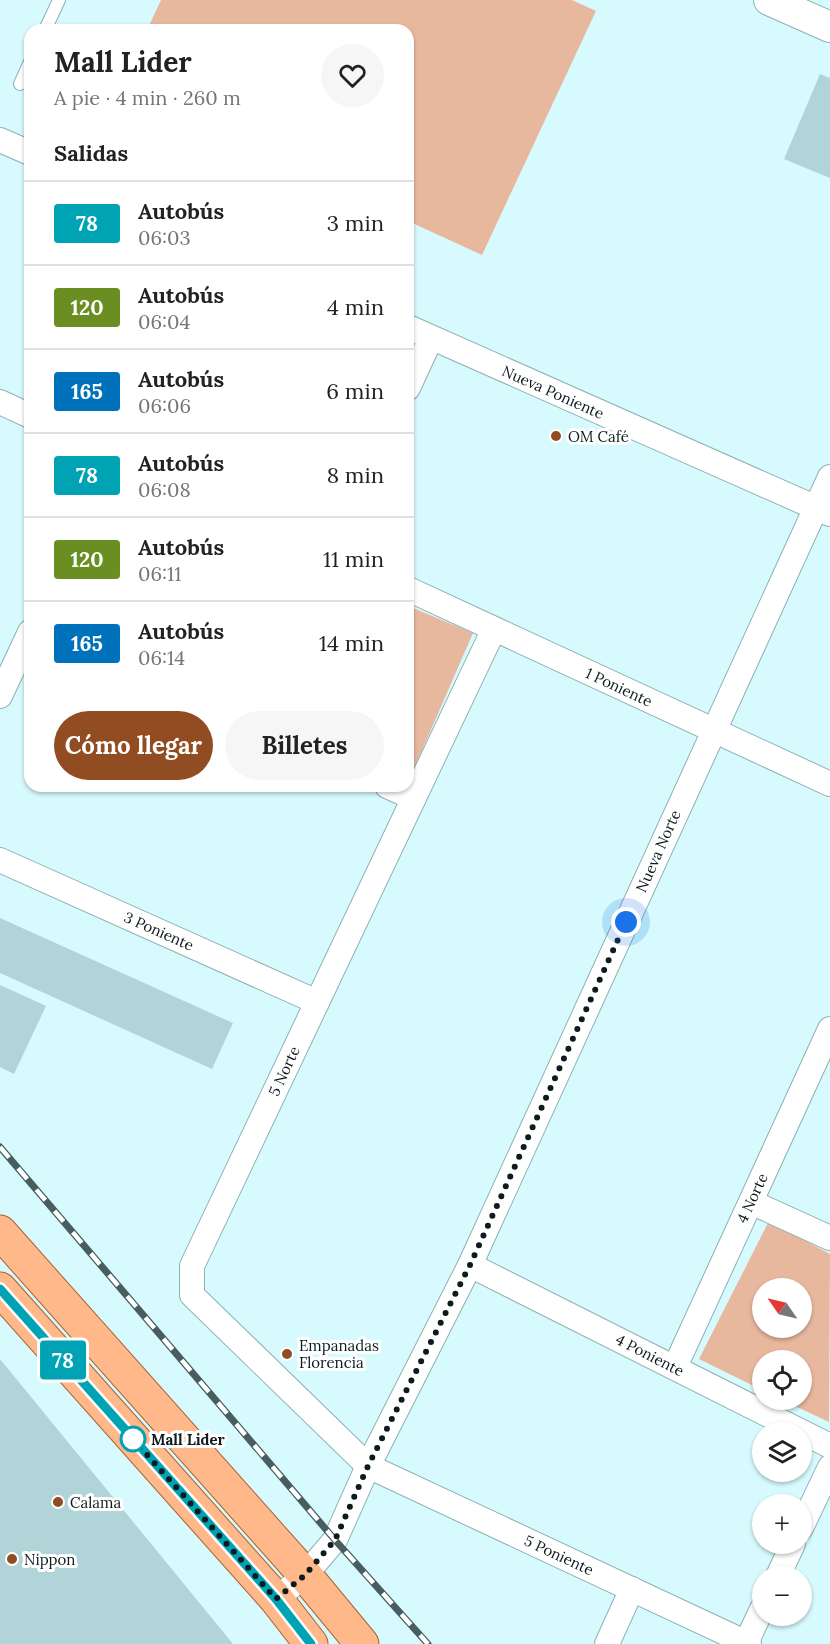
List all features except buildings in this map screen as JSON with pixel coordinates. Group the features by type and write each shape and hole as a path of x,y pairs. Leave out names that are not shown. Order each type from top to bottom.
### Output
{"main road":[{"path":"0,1232 305,1575 362,1644"},
{"path":"0,1289 276,1599 311,1644"}],"street":[{"path":"769,0 830,27"},
{"path":"0,140 24,150"},
{"name":"Nueva Poniente","path":"414,330 823,511"},
{"path":"414,375 431,338"},
{"path":"0,402 24,413"},
{"name":"Nueva Norte","path":"276,1599 305,1575 335,1540 368,1466 470,1265 713,730 823,511 830,477"},
{"name":"1 Poniente","path":"414,592 830,784"},
{"name":"5 Norte","path":"368,1466 192,1294 192,1266 494,629"},
{"path":"0,696 24,645"},
{"path":"400,792 414,798"},
{"name":"3 Poniente","path":"0,860 317,1002"},
{"name":"4 Norte","path":"675,1367 830,1029"},
{"path":"751,1202 830,1238"},
{"name":"4 Poniente","path":"470,1265 830,1446"},
{"name":"5 Poniente","path":"368,1466 748,1643"},
{"path":"812,1505 830,1467"},
{"path":"607,1644 632,1589"},
{"path":"748,1643 755,1626"}],"lane":[{"path":"48,24 59,0"},
{"path":"20,84 24,75"}],"shaded area":[{"path":"161,0 572,0 596,11 482,255 414,224 414,24 150,24"},
{"path":"414,608 473,633 414,769"},
{"path":"769,1221 830,1254 829,1422 803,1410 812,1410 812,1350 752,1350 752,1385 699,1359"}],"railway":[{"path":"0,1147 335,1540 428,1644"}],"bus line":[{"name":"78","path":"0,1289 276,1599 311,1644"}],"place":[{"name":"OM Café","path":"556,436"},
{"name":"Empanadas Florencia","path":"287,1354"},
{"name":"Mall Lider","path":"133,1439"},
{"name":"Calama","path":"58,1502"},
{"name":"Nippon","path":"12,1559"}],"route":[{"path":"133,1439 276,1599 305,1575 335,1540 368,1466 470,1265 626,922"}]}
